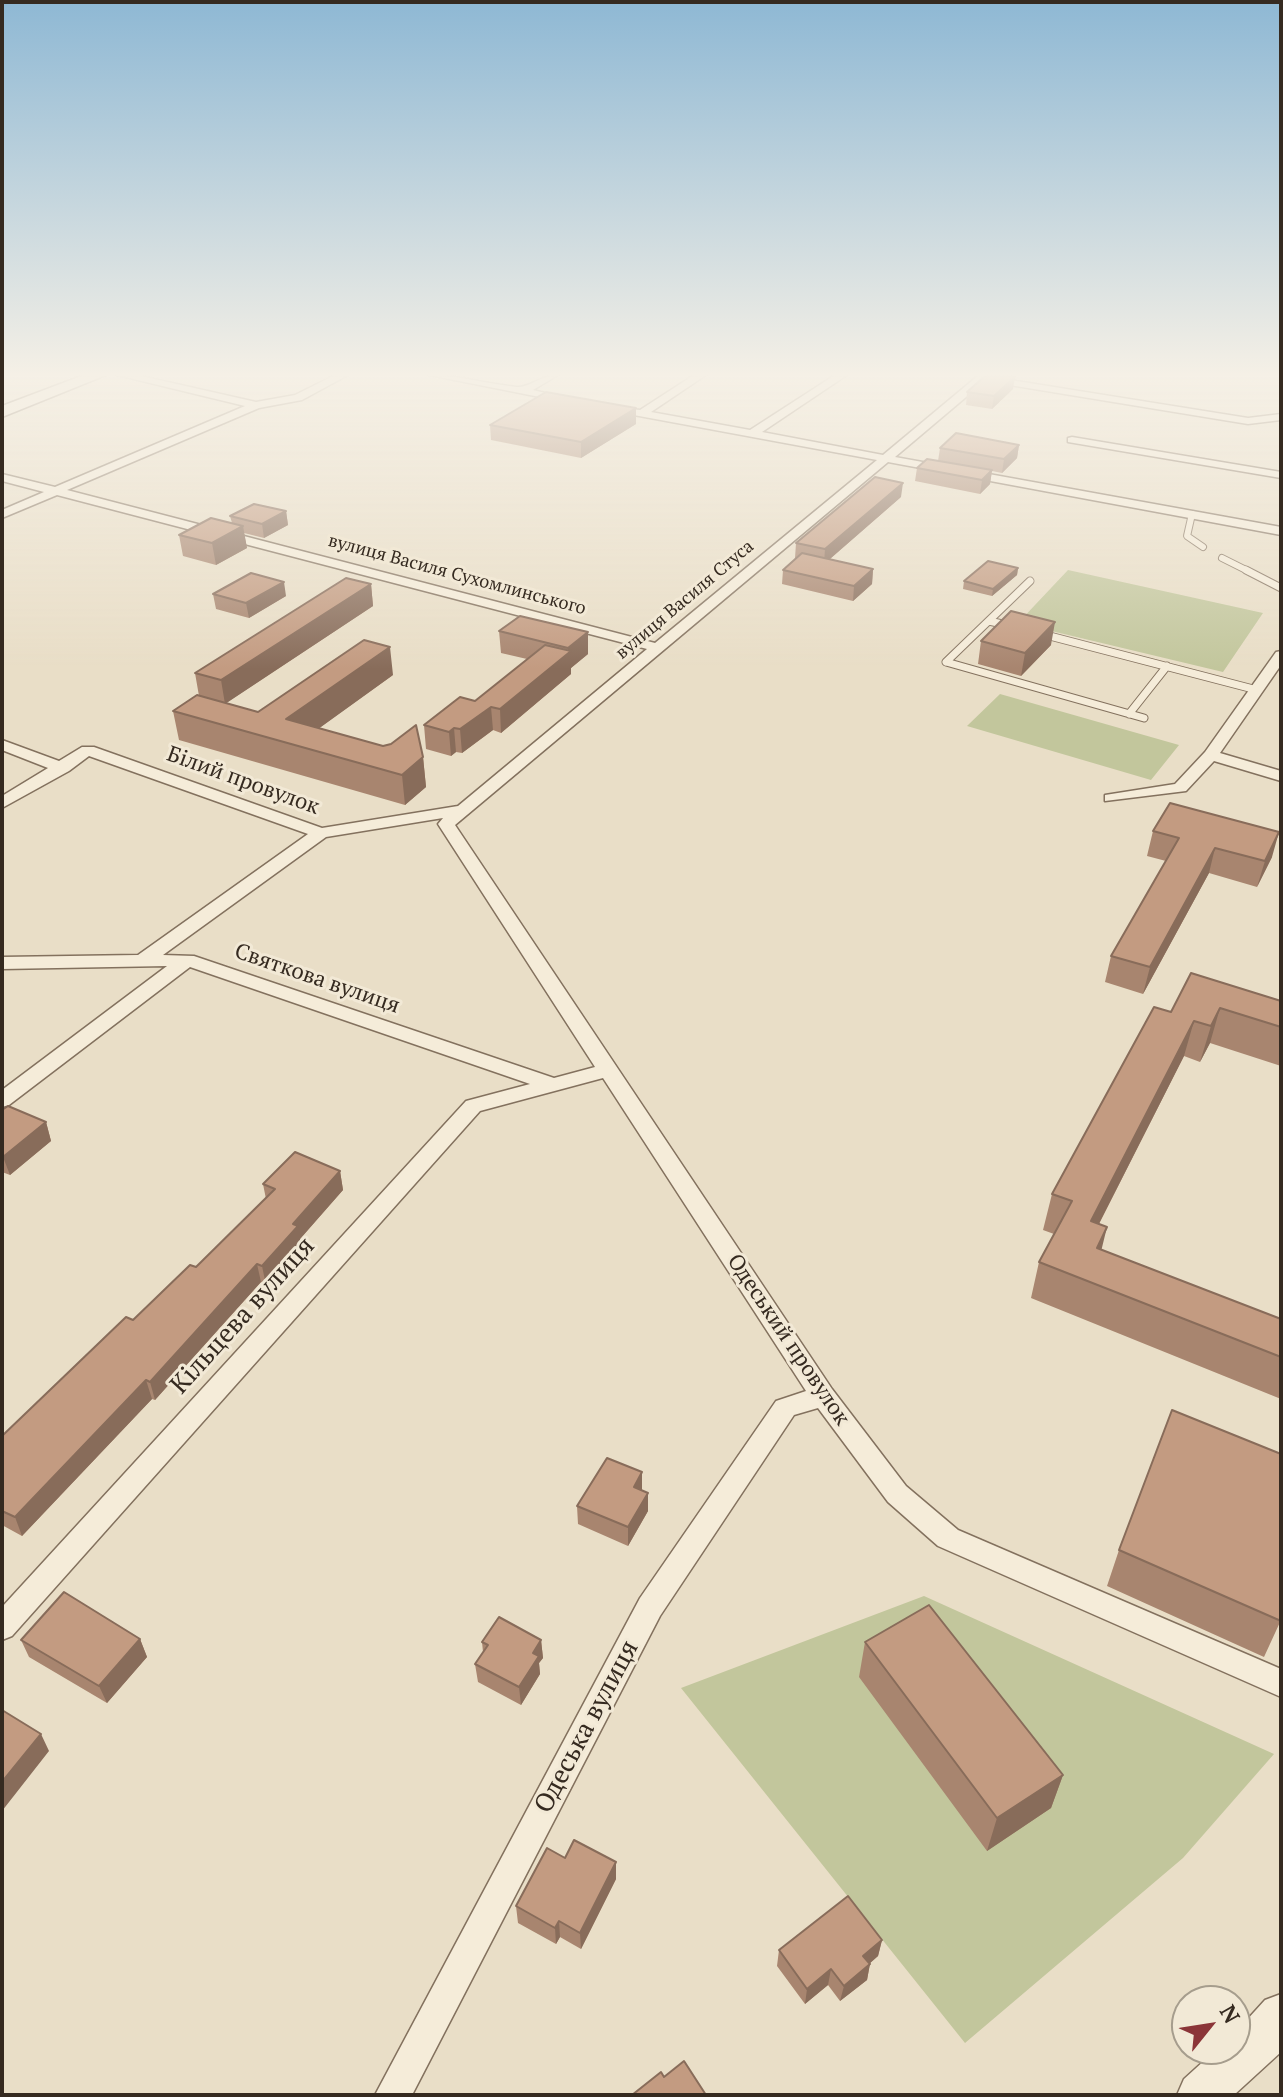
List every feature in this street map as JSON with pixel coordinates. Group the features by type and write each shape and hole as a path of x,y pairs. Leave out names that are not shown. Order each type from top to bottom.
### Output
{"street":[{"path":"2,514 101,473"},
{"name":"вулиця Василя Стуса","path":"455,817 869,473"},
{"path":"968,473 1281,531"},
{"name":"вулиця Василя Сухомлинського","path":"2,477 658,648"},
{"path":"1111,798 1180,788 1211,755 1281,655"},
{"path":"2,745 63,768"},
{"name":"Білий провулок","path":"2,803 88,750 321,833"},
{"path":"1211,755 1281,776"},
{"path":"321,833 455,817"},
{"name":"Одеський провулок","path":"455,817 608,1070 823,1396 897,1494 948,1538 1281,1683"},
{"name":"Білий провулок","path":"145,959 321,833"},
{"path":"2,1100 187,960"},
{"name":"Святкова вулиця","path":"2,963 187,960 553,1085"},
{"path":"553,1085 608,1070"},
{"name":"Кільцева вулиця","path":"2,1627 473,1106 553,1085"},
{"name":"Одеська вулиця","path":"393,2095 650,1607 785,1408 823,1396"},
{"path":"1200,2095 1265,2036 1281,2016"}],"lane":[{"path":"1192,514 1187,536 1203,547"},
{"path":"1222,558 1281,588"},
{"path":"1030,581 946,662 1144,718"},
{"path":"989,621 1019,628"},
{"path":"1034,632 1257,690"},
{"path":"1129,714 1167,666"}],"green space":[{"path":"1068,570 1263,613 1223,672 1018,623"},
{"path":"1000,694 1179,745 1151,780 967,726"},
{"path":"924,1596 1274,1754 1183,1858 965,2043 681,1688"}],"building":[{"path":"943,473 989,473 982,480"},
{"path":"875,477 903,483 825,549 796,543"},
{"path":"254,504 286,511 262,524 230,516"},
{"path":"211,518 243,526 212,543 179,535"},
{"path":"802,553 873,569 854,586 783,570"},
{"path":"988,561 1018,568 993,589 964,581"},
{"path":"251,573 284,582 246,603 213,594"},
{"path":"346,578 371,584 221,680 195,673"},
{"path":"1011,611 1055,622 1025,653 981,641"},
{"path":"520,616 588,632 568,648 499,631"},
{"path":"364,640 390,647 286,719 383,746 391,744 416,725 423,757 402,775 173,711 197,695 258,712"},
{"path":"545,645 571,651 500,709 491,707 460,729 454,728 449,732 424,725 460,697 475,701"},
{"path":"1170,803 1279,832 1265,861 1215,848 1150,967 1111,956 1179,838 1153,831"},
{"path":"1191,973 1281,1001 1281,1027 1220,1008 1211,1026 1194,1021 1091,1221 1107,1227 1097,1248 1281,1319 1281,1357 1039,1262 1072,1201 1052,1194 1154,1007 1171,1012"},
{"path":"8,1106 46,1122 3,1157 2,1110"},
{"path":"295,1152 340,1171 293,1224 298,1226 262,1266 257,1264 150,1382 146,1380 15,1517 2,1511 2,1436 126,1317 133,1320 190,1265 196,1267 275,1189 263,1184"},
{"path":"1172,1410 1281,1454 1281,1621 1119,1550"},
{"path":"607,1458 642,1472 634,1487 648,1493 628,1527 577,1506"},
{"path":"64,1592 140,1639 99,1686 21,1640"},
{"path":"929,1605 1063,1775 997,1818 865,1642"},
{"path":"499,1617 541,1640 533,1653 539,1656 519,1687 475,1664 488,1645 482,1642"},
{"path":"2,1710 41,1734 2,1782"},
{"path":"574,1840 616,1862 580,1933 559,1921 555,1928 516,1906 547,1848 565,1858"},
{"path":"848,1896 882,1940 863,1956 870,1964 844,1986 831,1969 807,1989 779,1950"},
{"path":"684,2061 706,2095 632,2095 661,2072 664,2077"}]}
